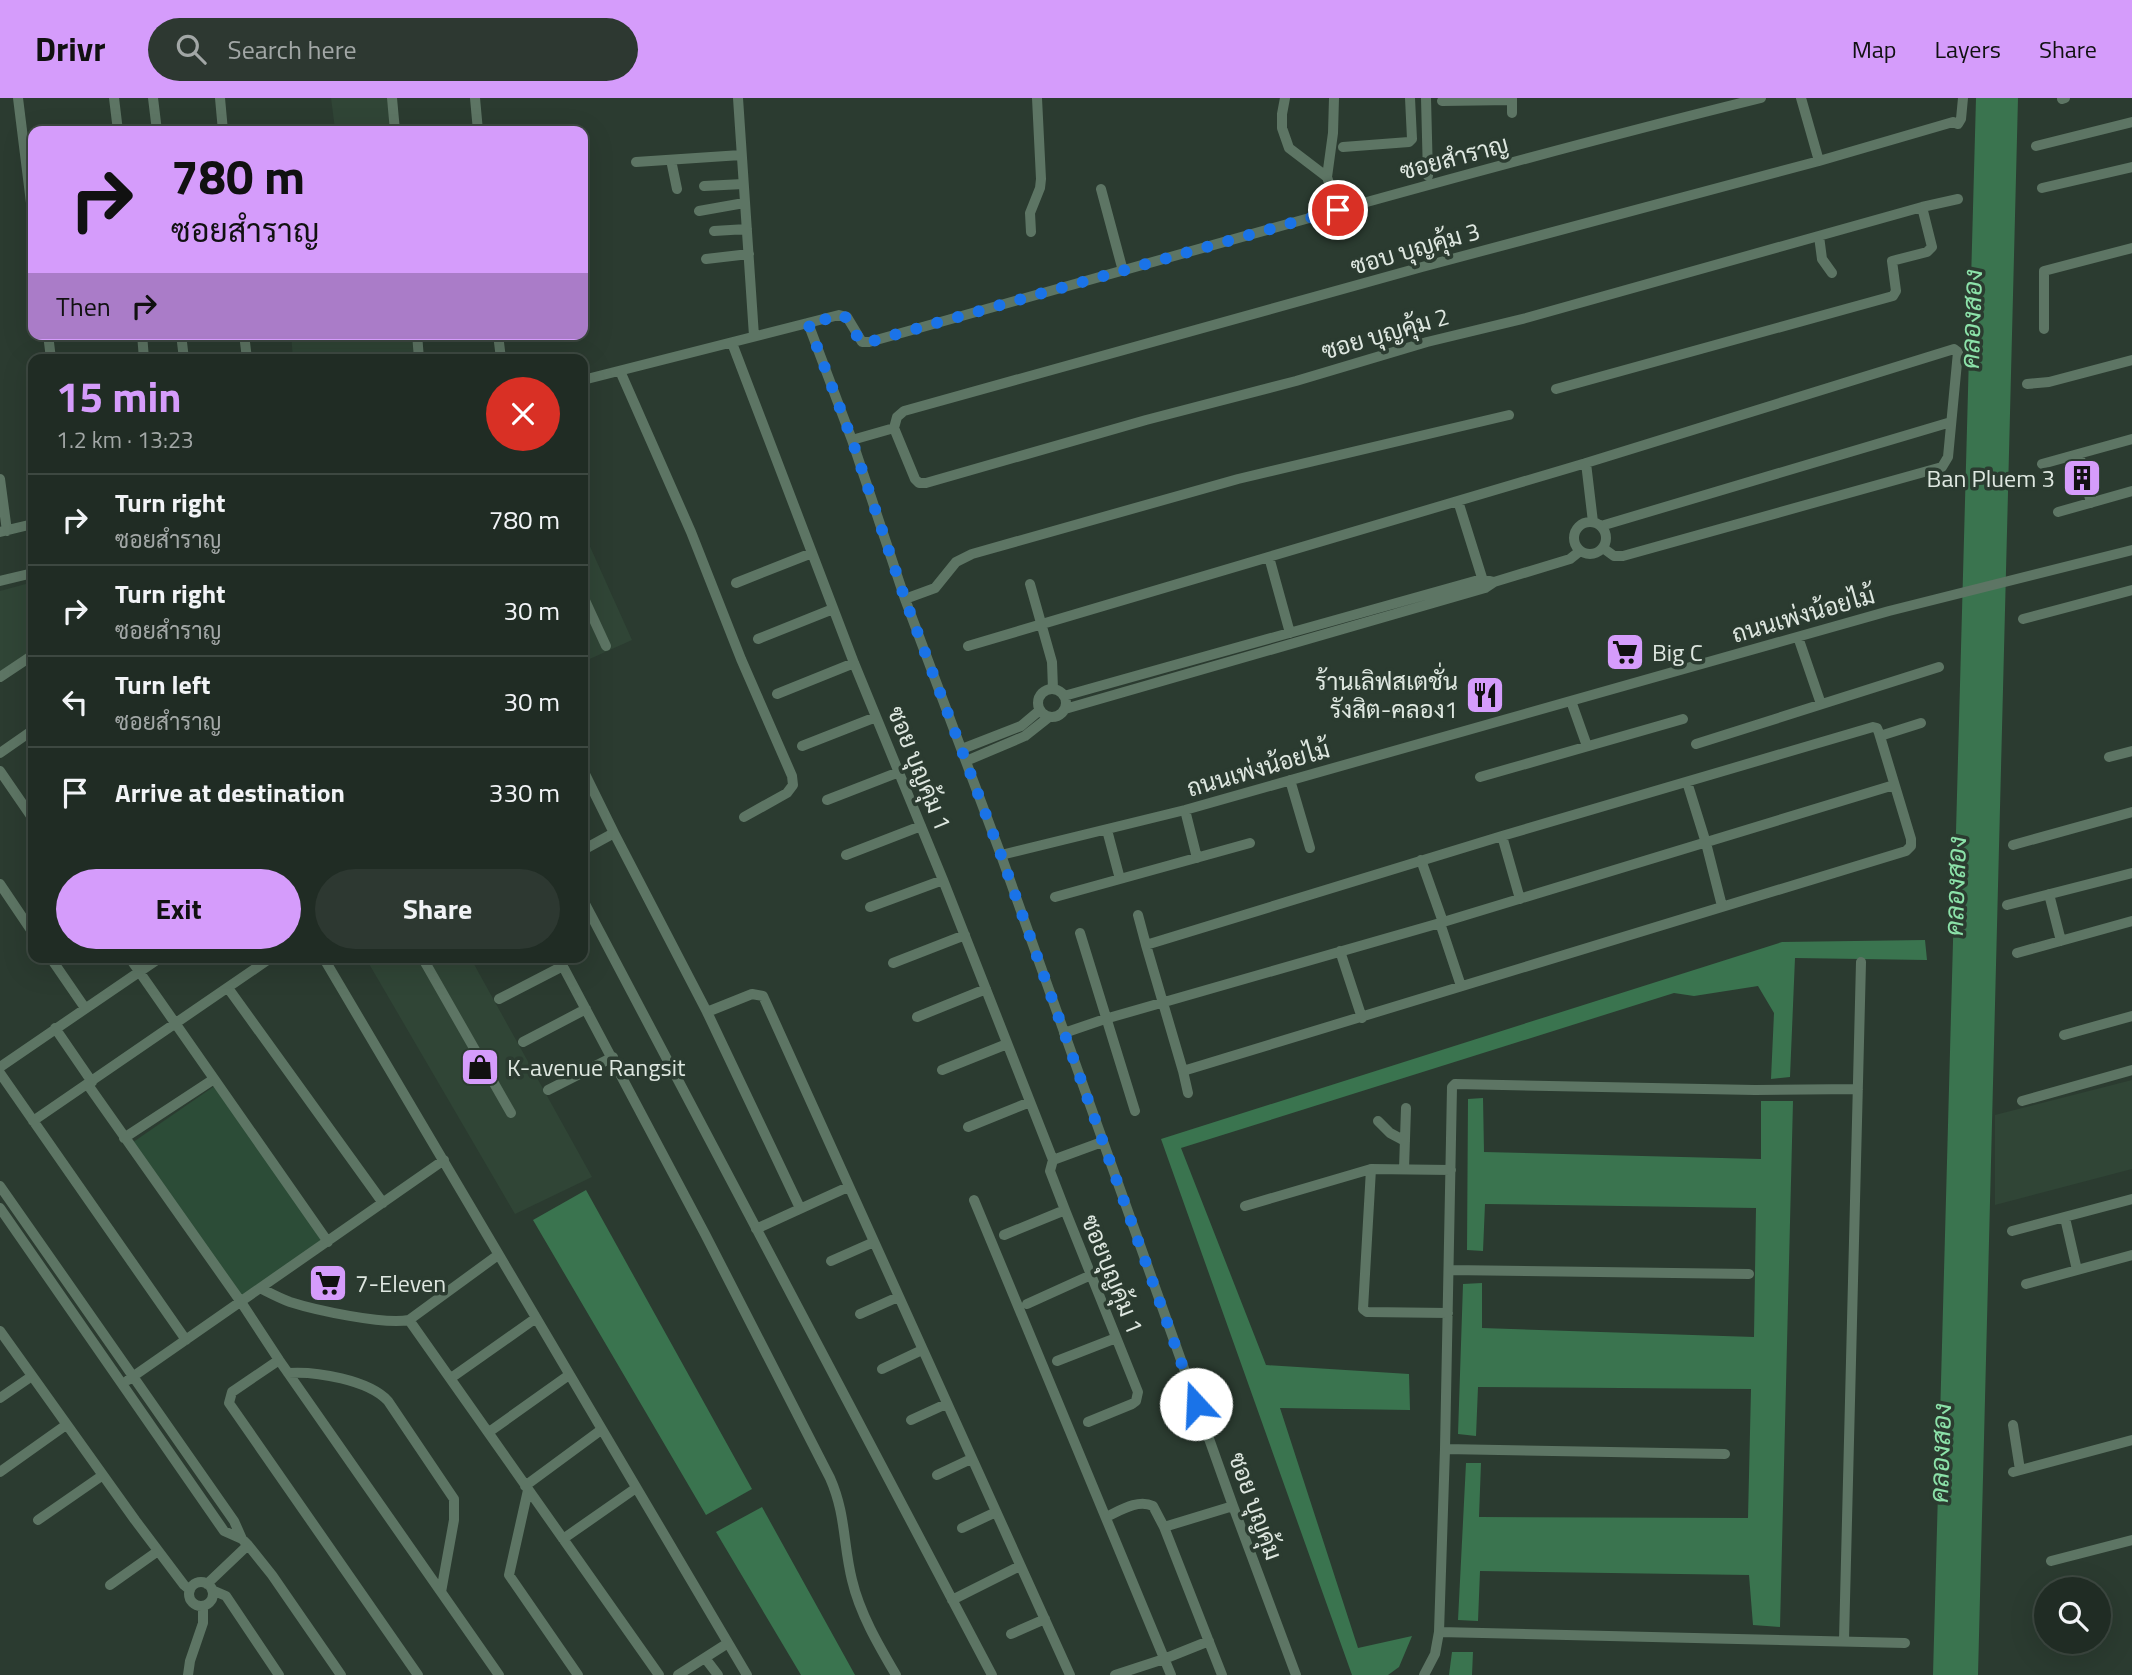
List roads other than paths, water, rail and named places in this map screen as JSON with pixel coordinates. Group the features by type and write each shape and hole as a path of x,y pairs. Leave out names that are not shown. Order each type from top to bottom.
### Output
{"street":[{"path":"18,98 28,179"},
{"path":"114,98 117,126"},
{"path":"153,98 156,126"},
{"path":"220,98 223,126"},
{"path":"392,98 395,126"},
{"path":"475,98 478,126"},
{"path":"738,98 754,336"},
{"path":"1031,232 1030,213 1041,179 1037,98"},
{"path":"1285,98 1282,128 1289,148 1327,177"},
{"path":"1334,98 1327,177 1338,210"},
{"path":"1343,147 1409,142 1412,139 1410,98"},
{"path":"1426,98 1427,176"},
{"name":"ซอยสำราญ","path":"808,323 844,315 859,339 864,343 869,342 1338,210 1639,128 1761,98"},
{"path":"1801,98 1819,161"},
{"name":"ซอบ บุญคุ้ม 3","path":"894,428 897,417 904,411 1953,122 1958,124 1963,98"},
{"path":"1442,101 1512,99 1512,113"},
{"path":"2036,146 2132,122"},
{"path":"636,162 741,155"},
{"path":"671,160 677,190"},
{"path":"2042,188 2132,167"},
{"path":"705,186 743,184"},
{"path":"1101,189 1123,271"},
{"name":"ซอย บุญคุ้ม 2","path":"894,428 915,479 919,483 926,483 1146,420 1296,381 1426,342 1527,318 1958,199"},
{"path":"699,211 744,203"},
{"path":"1556,389 1893,296 1896,291 1892,261 1927,251 1932,247 1922,207"},
{"path":"714,231 747,229"},
{"path":"1819,236 1822,259 1832,273"},
{"path":"2044,329 2044,271 2132,248"},
{"path":"706,259 749,254"},
{"path":"588,379 808,323"},
{"name":"ซอย บุญคุ้ม","path":"808,323 852,440 905,599 1001,855 1102,1142 1296,1675"},
{"name":"ซอย บุญคุ้ม 1","path":"732,342 854,663 1053,1160"},
{"path":"968,646 1586,463 1954,349 1958,352 1948,457 1942,467 1623,556 1614,556 1603,548"},
{"path":"2027,384 2049,382 2132,360"},
{"path":"620,371 691,532 741,660 792,776 793,785 787,793 744,817"},
{"path":"905,599 935,588 956,562 972,554 1238,479 1509,415"},
{"path":"1586,463 1597,524 1606,535 1603,548 1591,555 1580,551 1574,544 1574,533 1582,523 1597,524 1951,422"},
{"path":"852,440 894,428"},
{"path":"2042,464 2132,439"},
{"path":"2079,454 2091,503"},
{"path":"0,479 3,531 28,525"},
{"path":"2058,512 2132,491"},
{"path":"1458,501 1487,583"},
{"name":"ถนนเพ่งน้อยไม้","path":"1001,855 1185,810 1948,595 2132,550"},
{"path":"962,749 1044,714 1056,716 1065,709 1570,559 1580,551"},
{"path":"736,583 812,553"},
{"path":"1269,557 1290,633"},
{"path":"0,581 28,574"},
{"path":"1064,696 1290,633 1487,583"},
{"path":"1030,584 1052,662 1053,690"},
{"path":"2023,620 2132,590"},
{"path":"588,607 606,646"},
{"path":"758,639 833,609"},
{"path":"1798,637 1821,704"},
{"path":"0,677 28,658"},
{"path":"776,694 854,663"},
{"path":"1696,744 1939,667"},
{"path":"1044,714 1038,702 1041,694 1053,690 1064,696 1065,709"},
{"path":"1571,701 1587,746"},
{"path":"966,761 1025,736 1044,714"},
{"path":"802,746 876,717"},
{"path":"1480,777 1683,719"},
{"path":"1880,736 1921,723"},
{"path":"1146,945 1421,860 1873,727 1877,728 1880,736 1911,839 1911,846 1906,851 1182,1071"},
{"path":"0,753 28,733"},
{"path":"2109,757 2132,751"},
{"path":"0,771 28,808"},
{"path":"827,800 899,772"},
{"path":"588,780 707,1012 800,1208"},
{"path":"1290,780 1310,848"},
{"path":"1687,782 1722,906"},
{"path":"1064,1033 1442,923 1894,785"},
{"path":"1185,810 1197,858"},
{"path":"2013,845 2132,812"},
{"path":"846,855 921,826"},
{"path":"1107,830 1120,878"},
{"path":"588,847 614,832"},
{"path":"1502,836 1520,899"},
{"path":"1055,897 1250,843"},
{"path":"1421,860 1461,986"},
{"path":"2007,905 2132,873"},
{"path":"870,907 943,880"},
{"path":"0,884 28,926"},
{"path":"2049,894 2061,941"},
{"path":"588,910 992,1675"},
{"path":"1138,915 1188,1093"},
{"path":"2017,953 2132,921"},
{"path":"1080,933 1135,1111"},
{"path":"893,963 965,935"},
{"path":"1340,951 1362,1017"},
{"path":"1844,1640 1861,962"},
{"path":"54,963 85,1008"},
{"path":"132,963 328,1242"},
{"path":"0,1066 152,963"},
{"path":"33,1121 263,963"},
{"path":"327,963 747,1675"},
{"path":"425,963 511,1113"},
{"path":"499,999 558,963"},
{"path":"561,963 830,1478 839,1500 857,1600 897,1675"},
{"path":"228,988 383,1203"},
{"path":"917,1017 986,989"},
{"path":"707,1012 752,993 762,996 1045,1619 1067,1674"},
{"path":"523,1042 586,1009"},
{"path":"2064,1035 2132,1016"},
{"path":"55,1028 124,1138 499,1675"},
{"path":"942,1070 1007,1044"},
{"path":"548,1090 612,1057"},
{"path":"2022,1101 2132,1070"},
{"path":"0,1073 186,1340"},
{"path":"124,1138 214,1079"},
{"path":"1424,1675 1435,1654 1439,1632 1451,1089 1455,1084 1755,1090 1858,1089"},
{"path":"968,1127 1030,1102"},
{"path":"1404,1169 1406,1108"},
{"path":"1378,1121 1390,1133 1405,1141"},
{"path":"1053,1160 1102,1142"},
{"path":"122,1384 444,1160"},
{"name":"ซอยบุญคุ้ม 1","path":"1053,1160 1051,1171 1065,1210 1138,1392 1136,1401 1132,1404 1088,1422"},
{"path":"1245,1206 1371,1169 1451,1170"},
{"path":"1371,1169 1363,1309 1367,1312 1448,1313"},
{"path":"0,1186 234,1521 245,1542 272,1575 341,1675"},
{"path":"756,1229 848,1186"},
{"path":"2012,1231 2132,1199"},
{"path":"974,1200 1171,1675"},
{"path":"0,1208 224,1531 245,1542"},
{"path":"1004,1235 1065,1210"},
{"path":"2065,1218 2077,1270"},
{"path":"0,1228 9,1221"},
{"path":"831,1261 874,1242"},
{"path":"260,1288 293,1303 368,1319 391,1322 409,1320 498,1255"},
{"path":"2026,1284 2132,1255"},
{"path":"1449,1270 1749,1274"},
{"path":"1027,1304 1091,1275"},
{"path":"860,1314 898,1297"},
{"path":"451,1378 536,1318"},
{"path":"409,1320 659,1675"},
{"path":"0,1331 158,1551 190,1590"},
{"path":"1057,1361 1116,1338"},
{"path":"882,1368 922,1350"},
{"path":"279,1360 232,1392 229,1403 418,1675"},
{"path":"288,1373 315,1374 368,1386 384,1396 396,1412 454,1499 454,1520 441,1592"},
{"path":"489,1432 569,1375"},
{"path":"0,1398 32,1376"},
{"path":"911,1420 946,1404"},
{"path":"0,1472 66,1424"},
{"path":"2013,1424 2016,1471 2132,1440"},
{"path":"578,1675 509,1575 509,1569 527,1488 601,1430"},
{"path":"1445,1449 1725,1454"},
{"path":"937,1475 971,1459"},
{"path":"38,1520 103,1475"},
{"path":"563,1539 636,1489"},
{"path":"1106,1517 1135,1504 1149,1503 1157,1512 1222,1675"},
{"path":"1164,1527 1233,1506"},
{"path":"962,1528 996,1512"},
{"path":"2051,1561 2132,1540"},
{"path":"188,1675 203,1623 203,1606 212,1598 210,1587 245,1542"},
{"path":"110,1585 158,1551"},
{"path":"952,1600 1020,1566"},
{"path":"203,1606 193,1603 189,1597 190,1590 197,1583 226,1596 279,1675"},
{"path":"1011,1634 1045,1619"},
{"path":"1439,1632 1905,1643"},
{"path":"1115,1675 1209,1641"},
{"path":"678,1675 728,1643"},
{"path":"705,1658 718,1675"}],"water":[{"name":"คลองสอง","path":"1976,98 2018,98 1978,1675 1933,1675"},
{"path":"1925,940 1927,960 1795,958 1790,1077 1771,1079 1774,1013 1758,986 1694,996 1674,993 1181,1148 1266,1365 1409,1374 1410,1410 1280,1408 1358,1648 1412,1636 1399,1667 1388,1675 1352,1675 1161,1139 1782,942"},
{"path":"1483,1098 1484,1152 1761,1159 1761,1101 1793,1101 1780,1627 1753,1625 1749,1575 1480,1571 1478,1621 1458,1620 1466,1463 1481,1463 1479,1517 1748,1518 1751,1389 1478,1387 1476,1436 1458,1434 1463,1284 1482,1283 1482,1328 1754,1337 1756,1208 1485,1204 1483,1251 1467,1250 1468,1099"},
{"path":"586,1190 752,1489 706,1515 533,1220"},
{"path":"762,1507 855,1675 801,1675 716,1532"},
{"path":"1452,1652 1473,1652 1472,1675 1449,1675"}],"place":[{"name":"Ban Pluem 3","path":"2082,478"},
{"name":"Big C","path":"1625,652"},
{"name":"ร้านเลิฟสเตชั่น รังสิต-คลอง1","path":"1485,695"},
{"name":"K-avenue Rangsit","path":"480,1067"},
{"name":"7-Eleven","path":"328,1283"}]}
